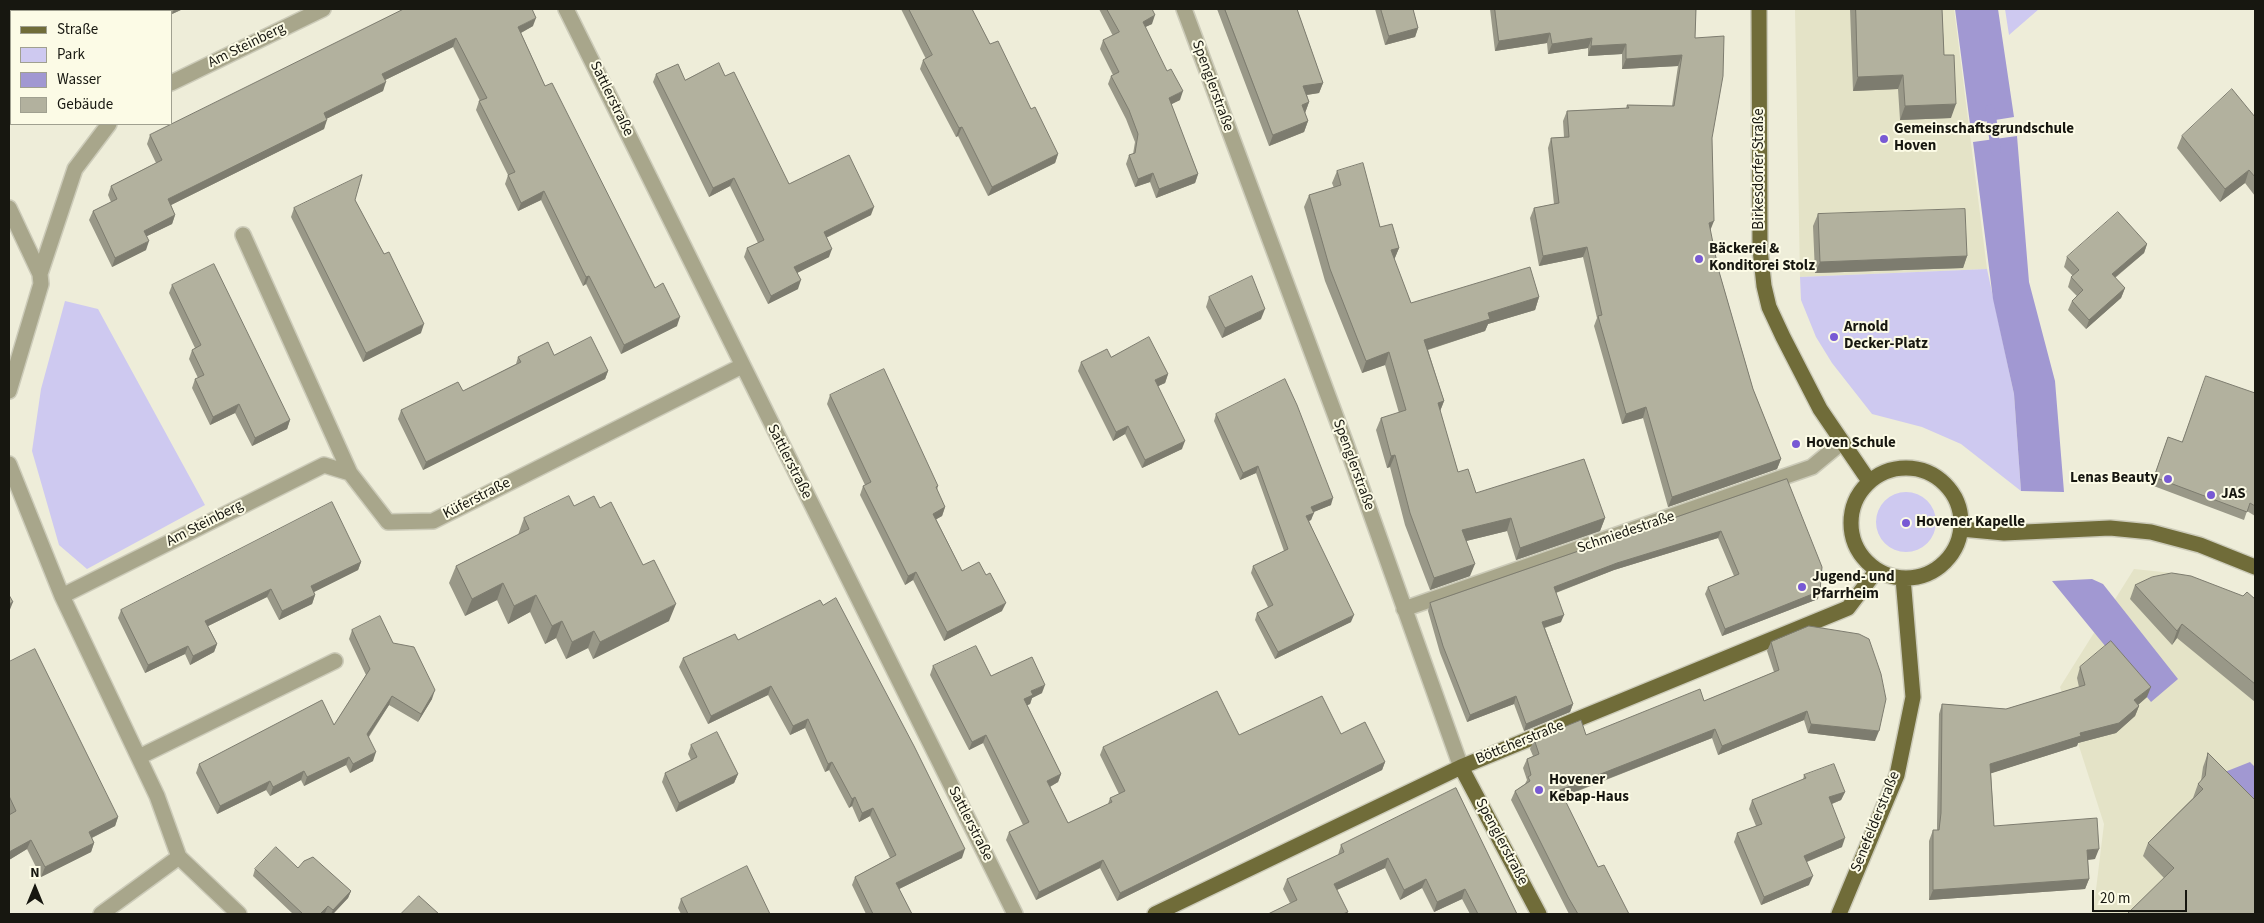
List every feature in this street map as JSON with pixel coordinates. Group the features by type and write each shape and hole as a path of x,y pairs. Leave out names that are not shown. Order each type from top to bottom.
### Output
{"main road":[{"name":"Birkesdorfer Straße","path":"1759,9 1760,249 1764,286 1770,307 1804,380 1841,443 1869,481"},
{"path":"1902,467 1920,469 1937,476 1950,488 1959,504 1962,522 1961,530 1959,540 1951,556 1938,568 1921,576 1903,578 1877,570 1860,552 1851,528 1858,494 1869,481 1885,472 1902,467"},
{"path":"1961,530 2004,533 2110,528 2151,532 2200,545 2255,567"},
{"name":"Böttcherstraße","path":"1155,914 1461,767 1848,608 1877,570"},
{"name":"Senefelderstraße","path":"1839,914 1897,775 1913,697 1903,578"},
{"name":"Spenglerstraße","path":"1461,767 1539,914"}],"street":[{"name":"Am Steinberg","path":"172,83 323,9"},
{"name":"Sattlerstraße","path":"566,9 1015,914"},
{"name":"Spenglerstraße","path":"1184,9 1346,444 1461,767"},
{"path":"40,274 75,169 108,125"},
{"path":"9,208 40,274 41,284 9,391"},
{"name":"Küferstraße","path":"243,234 350,473 388,522 433,521 742,366"},
{"name":"Schmiedestraße","path":"1404,609 1812,467 1841,443"},
{"path":"9,464 62,596 157,796 180,857 240,914"},
{"name":"Am Steinberg","path":"62,596 324,465 350,473"},
{"path":"138,756 335,661"},
{"path":"101,914 180,857"}],"shaded area":[{"name":"Gemeinschaftsgrundschule Hoven","path":"1795,9 1954,9 1987,269 1800,277"},
{"path":"2134,569 2182,574 2236,594 2255,604 2255,914 2093,914 2104,824 2060,687"}],"green space":[{"path":"2005,9 2039,9 2009,35"},
{"path":"1987,269 2014,394 2021,491 1961,444 1922,427 1872,414 1832,363 1816,337 1801,300 1800,277"},
{"path":"65,301 98,309 205,505 87,569 59,545 32,451 41,389"},
{"path":"1900,492 1912,492 1923,497 1931,505 1936,516 1934,534 1923,547 1912,552 1900,552 1889,547 1881,539 1876,528 1876,516 1881,505 1889,497"}],"water":[{"path":"1955,9 1998,9 2014,117 1970,124"},
{"path":"2017,136 2029,282 2055,381 2064,492 2021,491 2014,394 1993,299 1973,142"},
{"path":"2092,579 2103,584 2178,679 2151,702 2052,581"},
{"path":"2250,762 2255,767 2255,820 2212,777"}],"building":[{"path":"9,9 83,9 10,10 9,82"},
{"path":"125,9 151,9 151,10"},
{"path":"404,9 532,9 536,18 518,27 545,86 552,83 655,288 663,283 680,317 624,345 589,276 586,277 544,191 521,203 508,175 515,172 479,101 487,98 456,38 382,74 386,82 324,113 327,120 168,199 175,215 144,231 149,241 115,258 93,211 117,199 111,186 162,160 150,135"},
{"path":"909,9 972,9 990,44 998,41 1031,109 1035,107 1058,154 992,187 962,127 959,128 923,60 932,55"},
{"path":"1107,9 1152,9 1155,15 1143,22 1167,71 1171,69 1183,91 1169,98 1198,174 1159,189 1153,173 1138,179 1129,155 1135,153 1138,134 1129,110 1111,76 1119,72 1103,40 1119,32"},
{"path":"1225,9 1297,9 1323,83 1303,86 1309,102 1302,105 1308,121 1273,135"},
{"path":"1381,9 1413,9 1418,28 1389,36"},
{"path":"1495,9 1696,9 1695,38 1724,36 1723,76 1712,138 1714,221 1709,223 1718,268 1753,389 1781,459 1672,497 1646,407 1626,414 1598,316 1602,315 1587,247 1543,256 1534,208 1559,203 1551,138 1569,137 1567,111 1629,108 1627,105 1674,106 1682,55 1626,59 1626,44 1591,46 1592,38 1552,44 1550,33 1499,41"},
{"path":"1856,9 1942,9 1944,55 1954,55 1956,104 1905,106 1903,75 1858,77"},
{"path":"719,63 725,76 734,72 789,184 849,155 874,207 824,232 832,249 794,267 801,280 771,296 747,248 764,240 734,178 713,188 656,74 678,64 685,80"},
{"path":"2232,89 2255,117 2255,177 2249,170 2225,189 2182,136"},
{"path":"1363,163 1380,227 1392,224 1399,248 1391,250 1411,303 1530,267 1539,297 1488,313 1490,319 1424,340 1444,401 1438,403 1458,472 1468,469 1476,493 1584,459 1605,518 1520,548 1511,518 1462,530 1475,564 1434,578 1410,513 1395,455 1391,456 1381,418 1406,410 1389,352 1366,361 1330,269 1309,195 1341,185 1337,171"},
{"path":"362,175 355,200 384,254 389,252 424,324 366,353 294,208"},
{"path":"1965,209 1967,256 1820,262 1818,214"},
{"path":"2118,212 2147,244 2112,274 2125,288 2089,320 2072,301 2083,290 2071,277 2079,270 2067,257"},
{"path":"214,264 290,420 255,438 239,404 213,417 195,379 204,375 192,350 201,345 172,285"},
{"path":"1252,276 1265,309 1225,328 1209,297"},
{"path":"591,337 608,371 426,462 401,410 458,382 463,391 521,362 518,357 548,342 554,355"},
{"path":"1149,337 1168,374 1155,380 1185,441 1145,460 1128,426 1116,432 1081,362 1107,349 1111,357"},
{"path":"884,369 938,486 936,487 945,507 933,514 962,571 979,562 986,575 990,573 1006,603 947,632 916,572 908,576 863,486 871,482 830,395"},
{"path":"2206,376 2255,393 2255,506 2250,503 2247,512 2154,477 2168,437 2182,442"},
{"path":"1285,379 1333,498 1311,507 1314,513 1306,516 1354,615 1278,652 1257,613 1273,605 1253,566 1288,549 1258,466 1243,473 1216,414"},
{"path":"1787,479 1822,567 1820,591 1725,629 1708,587 1739,574 1721,531 1617,563 1554,587 1564,615 1542,622 1573,704 1526,724 1516,696 1470,715 1443,646 1430,603"},
{"path":"569,496 574,506 594,496 600,508 611,502 643,565 654,560 676,604 600,642 594,631 572,642 562,621 552,626 536,595 514,606 503,583 472,599 456,566 529,529 524,518"},
{"path":"332,502 361,562 311,586 315,595 282,611 271,589 205,621 217,644 193,656 188,646 148,665 121,610"},
{"path":"2172,573 2191,576 2243,596 2247,592 2255,599 2255,684 2182,624 2177,631 2135,585 2152,577"},
{"path":"9,595 13,602 9,604"},
{"path":"836,598 914,746 965,849 896,883 912,914 873,914 855,877 896,855 873,808 862,813 855,797 852,799 832,762 828,764 808,719 793,726 771,686 711,716 683,658 735,634 738,640 820,600 823,605"},
{"path":"380,616 393,643 414,647 435,690 421,714 392,696 367,734 376,752 353,764 349,757 307,777 304,771 273,787 270,781 220,806 199,764 322,700 334,725 370,669 352,630"},
{"path":"1809,626 1859,634 1869,639 1881,674 1886,699 1879,731 1811,724 1807,711 1722,746 1715,729 1560,790 1598,867 1604,865 1629,914 1578,914 1515,791 1530,781 1528,777 1531,775 1527,759 1539,754 1534,739 1581,720 1586,735 1700,689 1704,701 1779,670 1771,642"},
{"path":"2111,641 2151,687 2134,700 2139,706 2119,723 2080,733 2081,736 1990,764 1994,826 2097,818 2099,849 2087,850 2089,879 1933,890 1933,830 1939,830 1941,813 1942,704 2006,709 2085,685 2080,667"},
{"path":"976,646 991,676 1032,657 1045,685 1031,691 1033,695 1024,699 1061,774 1047,781 1068,823 1112,802 1110,798 1125,791 1103,747 1217,691 1239,735 1322,696 1341,734 1365,722 1385,762 1120,893 1103,860 1039,892 1009,832 1029,822 986,735 972,742 933,666"},
{"path":"35,649 118,817 89,832 94,843 45,867 31,840 9,852 9,815 16,811 9,796 9,662"},
{"path":"717,732 738,774 679,803 665,773 697,757 691,745"},
{"path":"2208,753 2255,800 2255,914 2127,914 2174,868 2148,843 2203,789 2198,784 2205,776"},
{"path":"1834,764 1845,792 1829,797 1845,838 1804,856 1813,876 1764,897 1737,833 1762,824 1752,800 1806,778 1804,775"},
{"path":"1456,788 1517,914 1478,914 1465,889 1437,902 1426,879 1404,890 1388,858 1334,884 1348,912 1343,914 1268,914 1297,900 1287,879 1344,852 1341,845"},
{"path":"276,847 298,868 304,861 313,857 351,891 333,910 328,906 320,914 303,914 255,869"},
{"path":"747,866 770,914 688,914 681,899"},
{"path":"419,896 439,914 401,914"}],"waterway":[{"path":"1990,109 1996,151"}],"place":[{"name":"Gemeinschaftsgrundschule Hoven","path":"1884,139"},
{"name":"Bäckerei & Konditorei Stolz","path":"1699,259"},
{"name":"Arnold Decker-Platz","path":"1834,337"},
{"name":"Hoven Schule","path":"1796,444"},
{"name":"Lenas Beauty","path":"2168,479"},
{"name":"JAS","path":"2211,495"},
{"name":"Hovener Kapelle","path":"1906,523"},
{"name":"Jugend- und Pfarrheim","path":"1802,587"},
{"name":"Hovener Kebap-Haus","path":"1539,790"}]}
